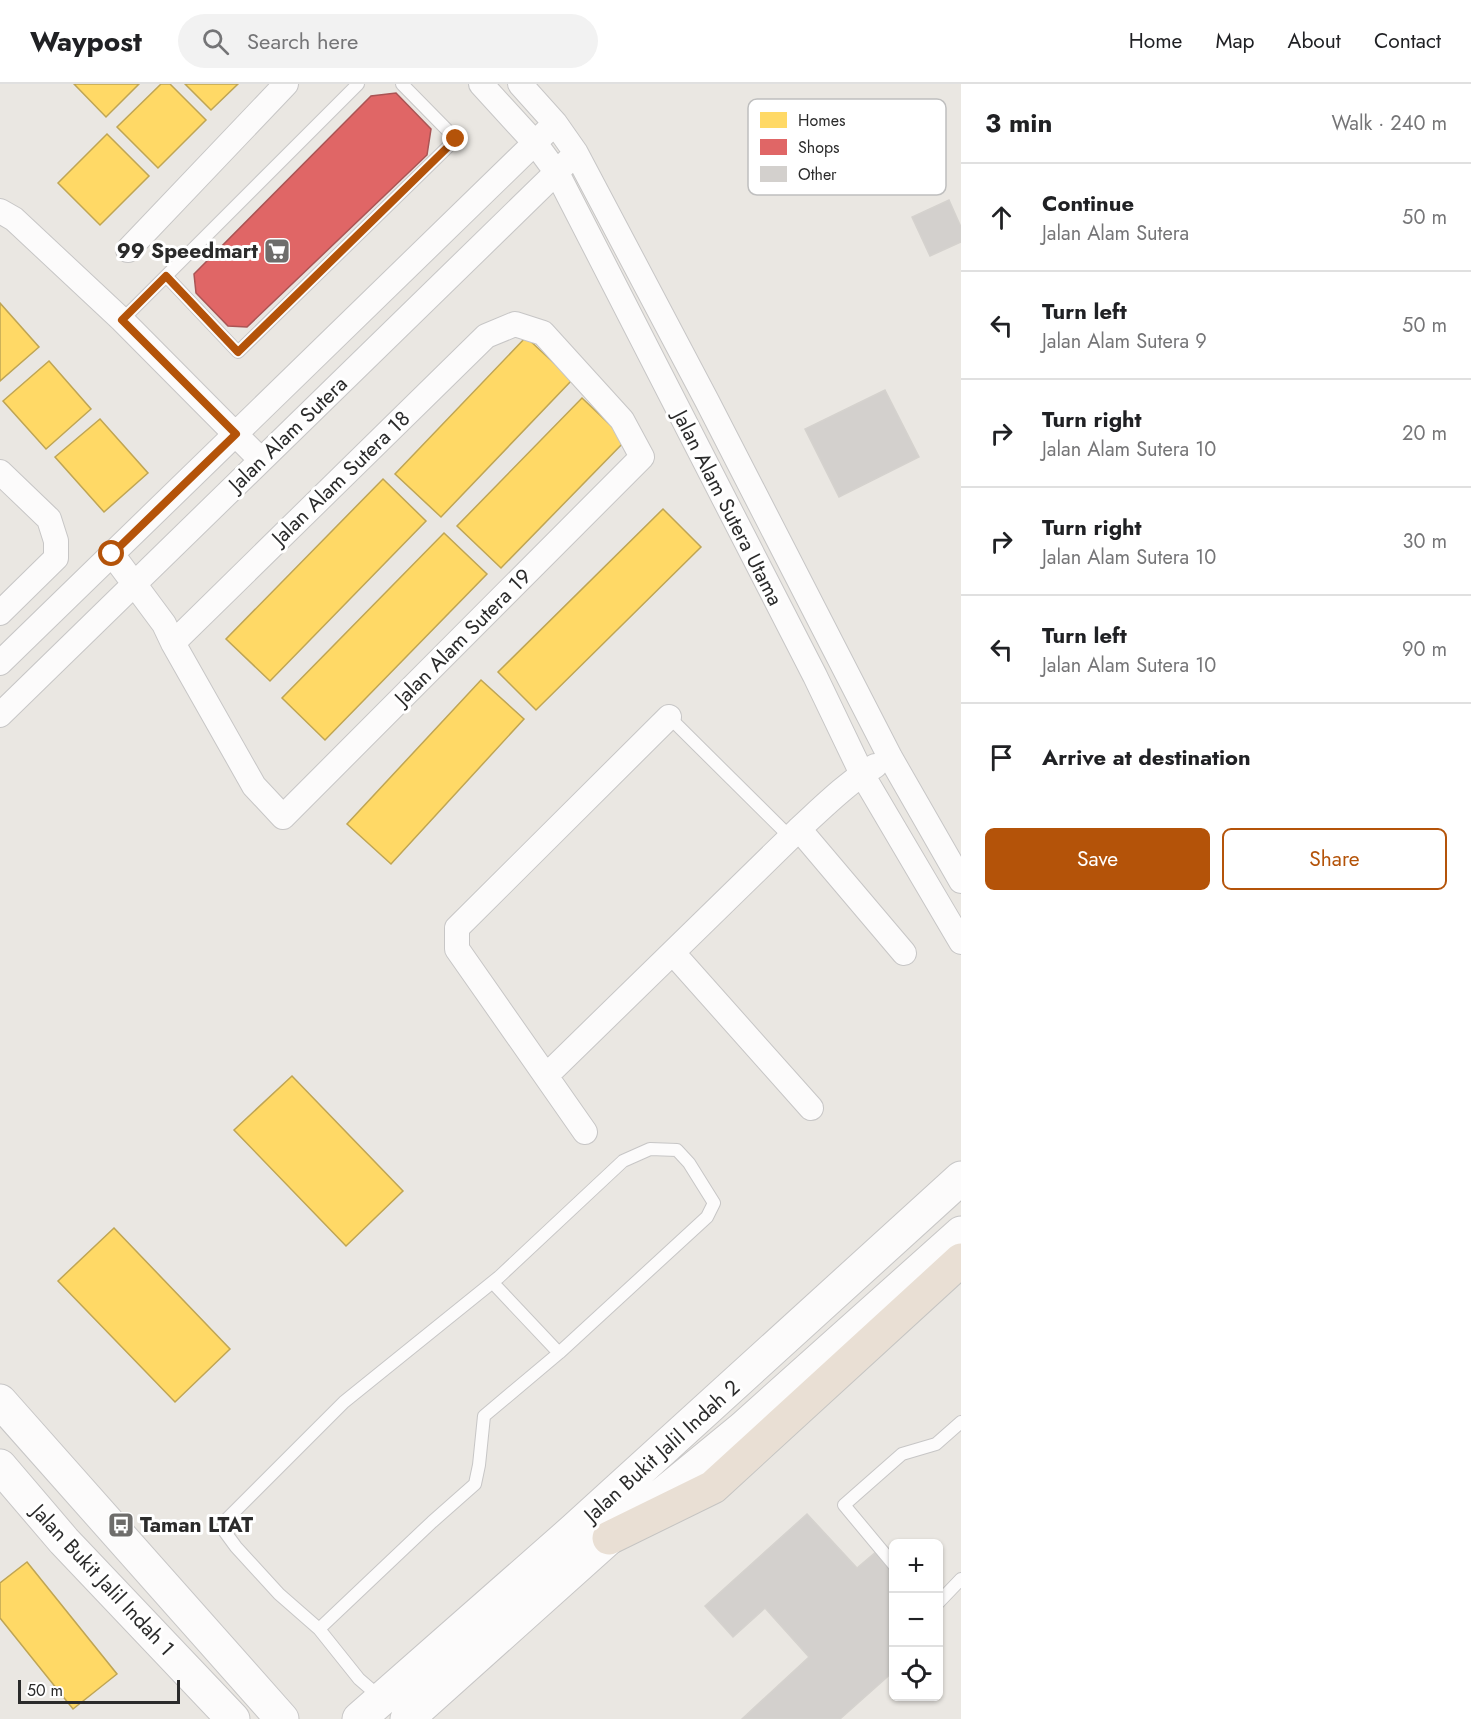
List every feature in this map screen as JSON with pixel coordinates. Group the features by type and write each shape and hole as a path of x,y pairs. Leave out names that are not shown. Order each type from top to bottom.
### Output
{"highway":[{"path":"609,1538 713,1487 961,1260"}],"street":[{"path":"128,250 286,84"},
{"name":"Jalan Alam Sutera Utama","path":"482,84 535,142 557,173 810,666 862,774 961,942"},
{"name":"Jalan Alam Sutera Utama","path":"520,84 555,123 576,153 707,401 890,757 961,881"},
{"name":"Jalan Alam Sutera","path":"0,663 555,123"},
{"name":"Jalan Alam Sutera","path":"0,715 576,153"},
{"path":"0,212 14,219 122,320 261,460"},
{"name":"Jalan Alam Sutera 18","path":"173,643 486,336 515,324 543,333 622,420 642,457"},
{"name":"Jalan Alam Sutera 19","path":"173,643 254,786 283,817 642,457"},
{"path":"0,471 49,519 56,541 56,558 0,613"},
{"path":"112,554 164,624 173,643"},
{"path":"585,1132 457,949 457,928 669,717"},
{"path":"546,1076 826,803 862,774 890,757"},
{"path":"903,842 932,828"},
{"path":"794,833 904,952"},
{"path":"673,953 811,1108"},
{"name":"Jalan Bukit Jalil Indah 2","path":"370,1709 575,1529 961,1178"},
{"name":"Jalan Bukit Jalil Indah 2","path":"407,1719 609,1538 743,1428 961,1233"},
{"name":"Jalan Bukit Jalil Indah 1","path":"4,1411 282,1719"},
{"name":"Jalan Bukit Jalil Indah 1","path":"0,1466 64,1541 233,1719"}],"lane":[{"path":"122,320 358,84"},
{"path":"166,276 238,352 456,139 402,84"},
{"path":"669,717 794,833"},
{"path":"319,1629 475,1484 484,1416 559,1353 707,1217 714,1203 689,1163 677,1150 650,1149 623,1161 493,1283 344,1401 224,1522 225,1532 236,1547 279,1594 319,1629 359,1679 370,1709"},
{"path":"493,1283 559,1353"},
{"path":"889,1559 844,1505 902,1454 936,1444 961,1422"},
{"path":"943,1599 961,1579"}],"building: Homes":[{"path":"74,84 139,84 106,117"},
{"path":"161,84 170,84 206,120 158,168 117,127"},
{"path":"185,84 238,84 211,110"},
{"path":"107,134 149,176 100,225 58,183"},
{"path":"0,303 39,347 0,381"},
{"path":"526,337 572,380 441,517 395,474"},
{"path":"49,361 91,409 46,449 3,401"},
{"path":"582,398 626,440 501,568 457,526"},
{"path":"100,419 148,473 104,512 55,457"},
{"path":"383,479 426,521 270,681 226,639"},
{"path":"663,509 701,547 536,710 498,672"},
{"path":"444,533 487,574 325,740 282,698"},
{"path":"481,680 524,719 391,864 347,824"},
{"path":"292,1076 403,1191 346,1246 234,1130"},
{"path":"114,1228 230,1349 175,1402 58,1281"},
{"path":"27,1562 117,1674 73,1709 0,1618 0,1583"}],"building: Shops":[{"path":"396,93 431,129 427,155 247,327 228,326 196,293 194,274 371,96"}],"building: Other":[{"path":"949,200 961,227 961,242 930,256 912,217"},
{"path":"885,390 919,457 839,497 805,429"},
{"path":"807,1514 857,1568 877,1551 889,1564 889,1675 840,1719 742,1719 809,1657 765,1608 733,1637 705,1606"}],"place":[{"name":"99 Speedmart","path":"277,251"},
{"name":"Taman LTAT","path":"121,1525"}],"route":[{"path":"112,554 236,434 122,320 166,276 238,352 456,139"}]}
